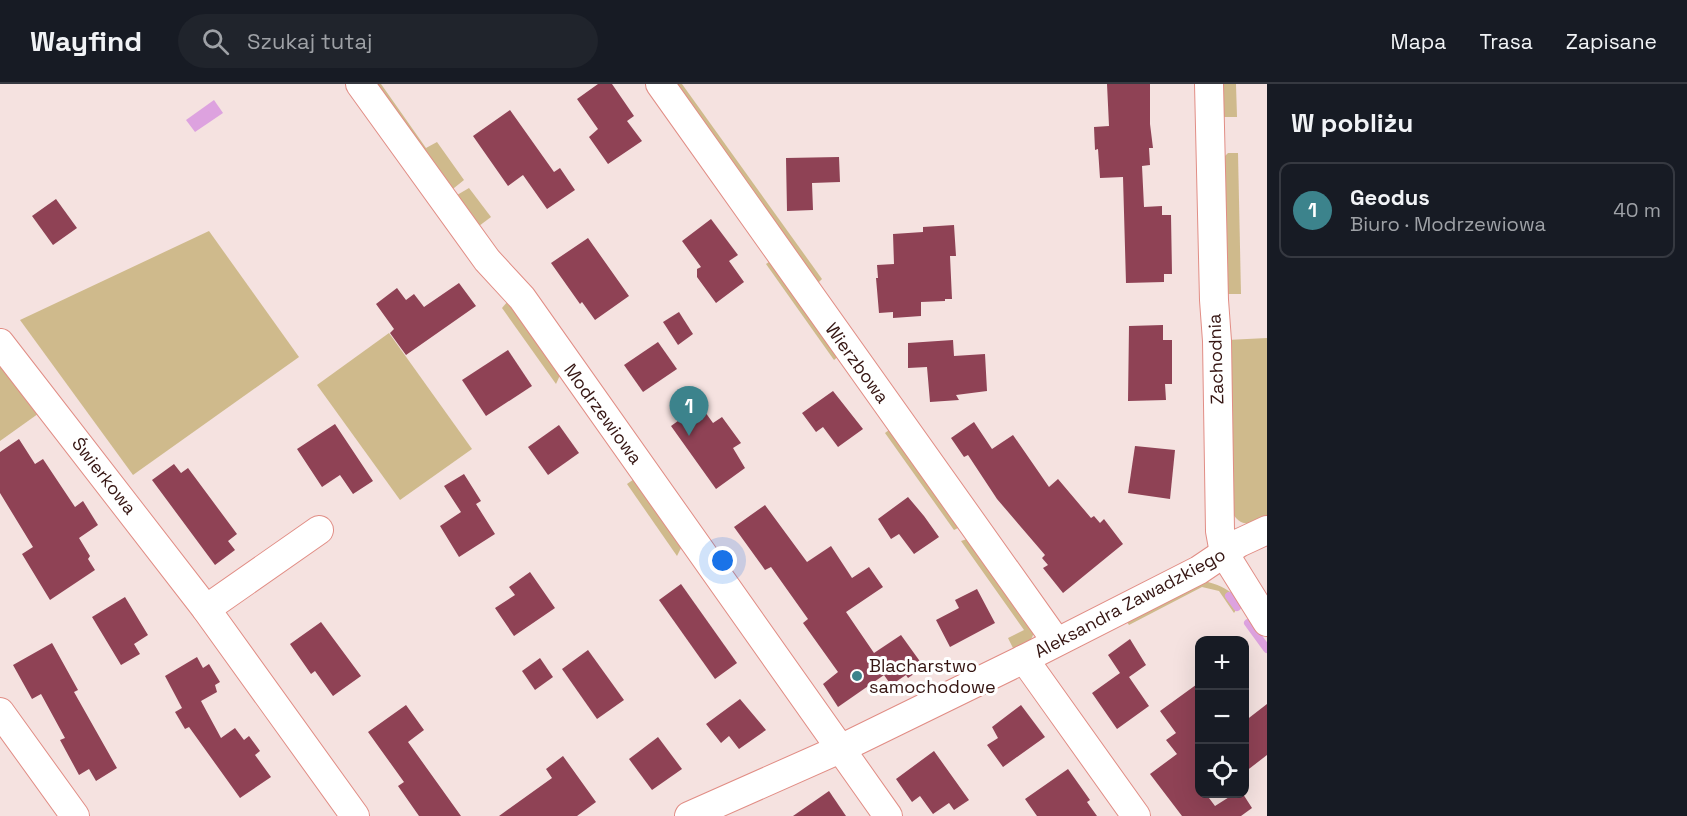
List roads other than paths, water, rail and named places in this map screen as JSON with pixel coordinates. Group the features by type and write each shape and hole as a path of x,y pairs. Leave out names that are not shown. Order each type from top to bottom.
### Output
{"street":[{"name":"Modrzewiowa","path":"360,84 487,260 522,298 840,749"},
{"name":"Wierzbowa","path":"660,84 1056,641"},
{"name":"Zachodnia","path":"1209,84 1220,531 1224,554 1267,622"},
{"name":"Świerkowa","path":"0,343 206,609 355,816"},
{"path":"206,609 319,530"},
{"name":"Aleksandra Zawadzkiego","path":"689,816 840,749 1024,659 1199,570 1251,536 1267,530"},
{"name":"Aleksandra Zawadzkiego","path":"1024,659 1136,816"},
{"path":"0,712 75,816"},
{"path":"840,749 888,816"}],"waterway":[{"path":"1229,596 1237,607"},
{"path":"1248,623 1267,649"}],"place":[{"name":"Geodus","path":"689,436"},
{"name":"Blacharstwo samochodowe","path":"857,676"}]}
